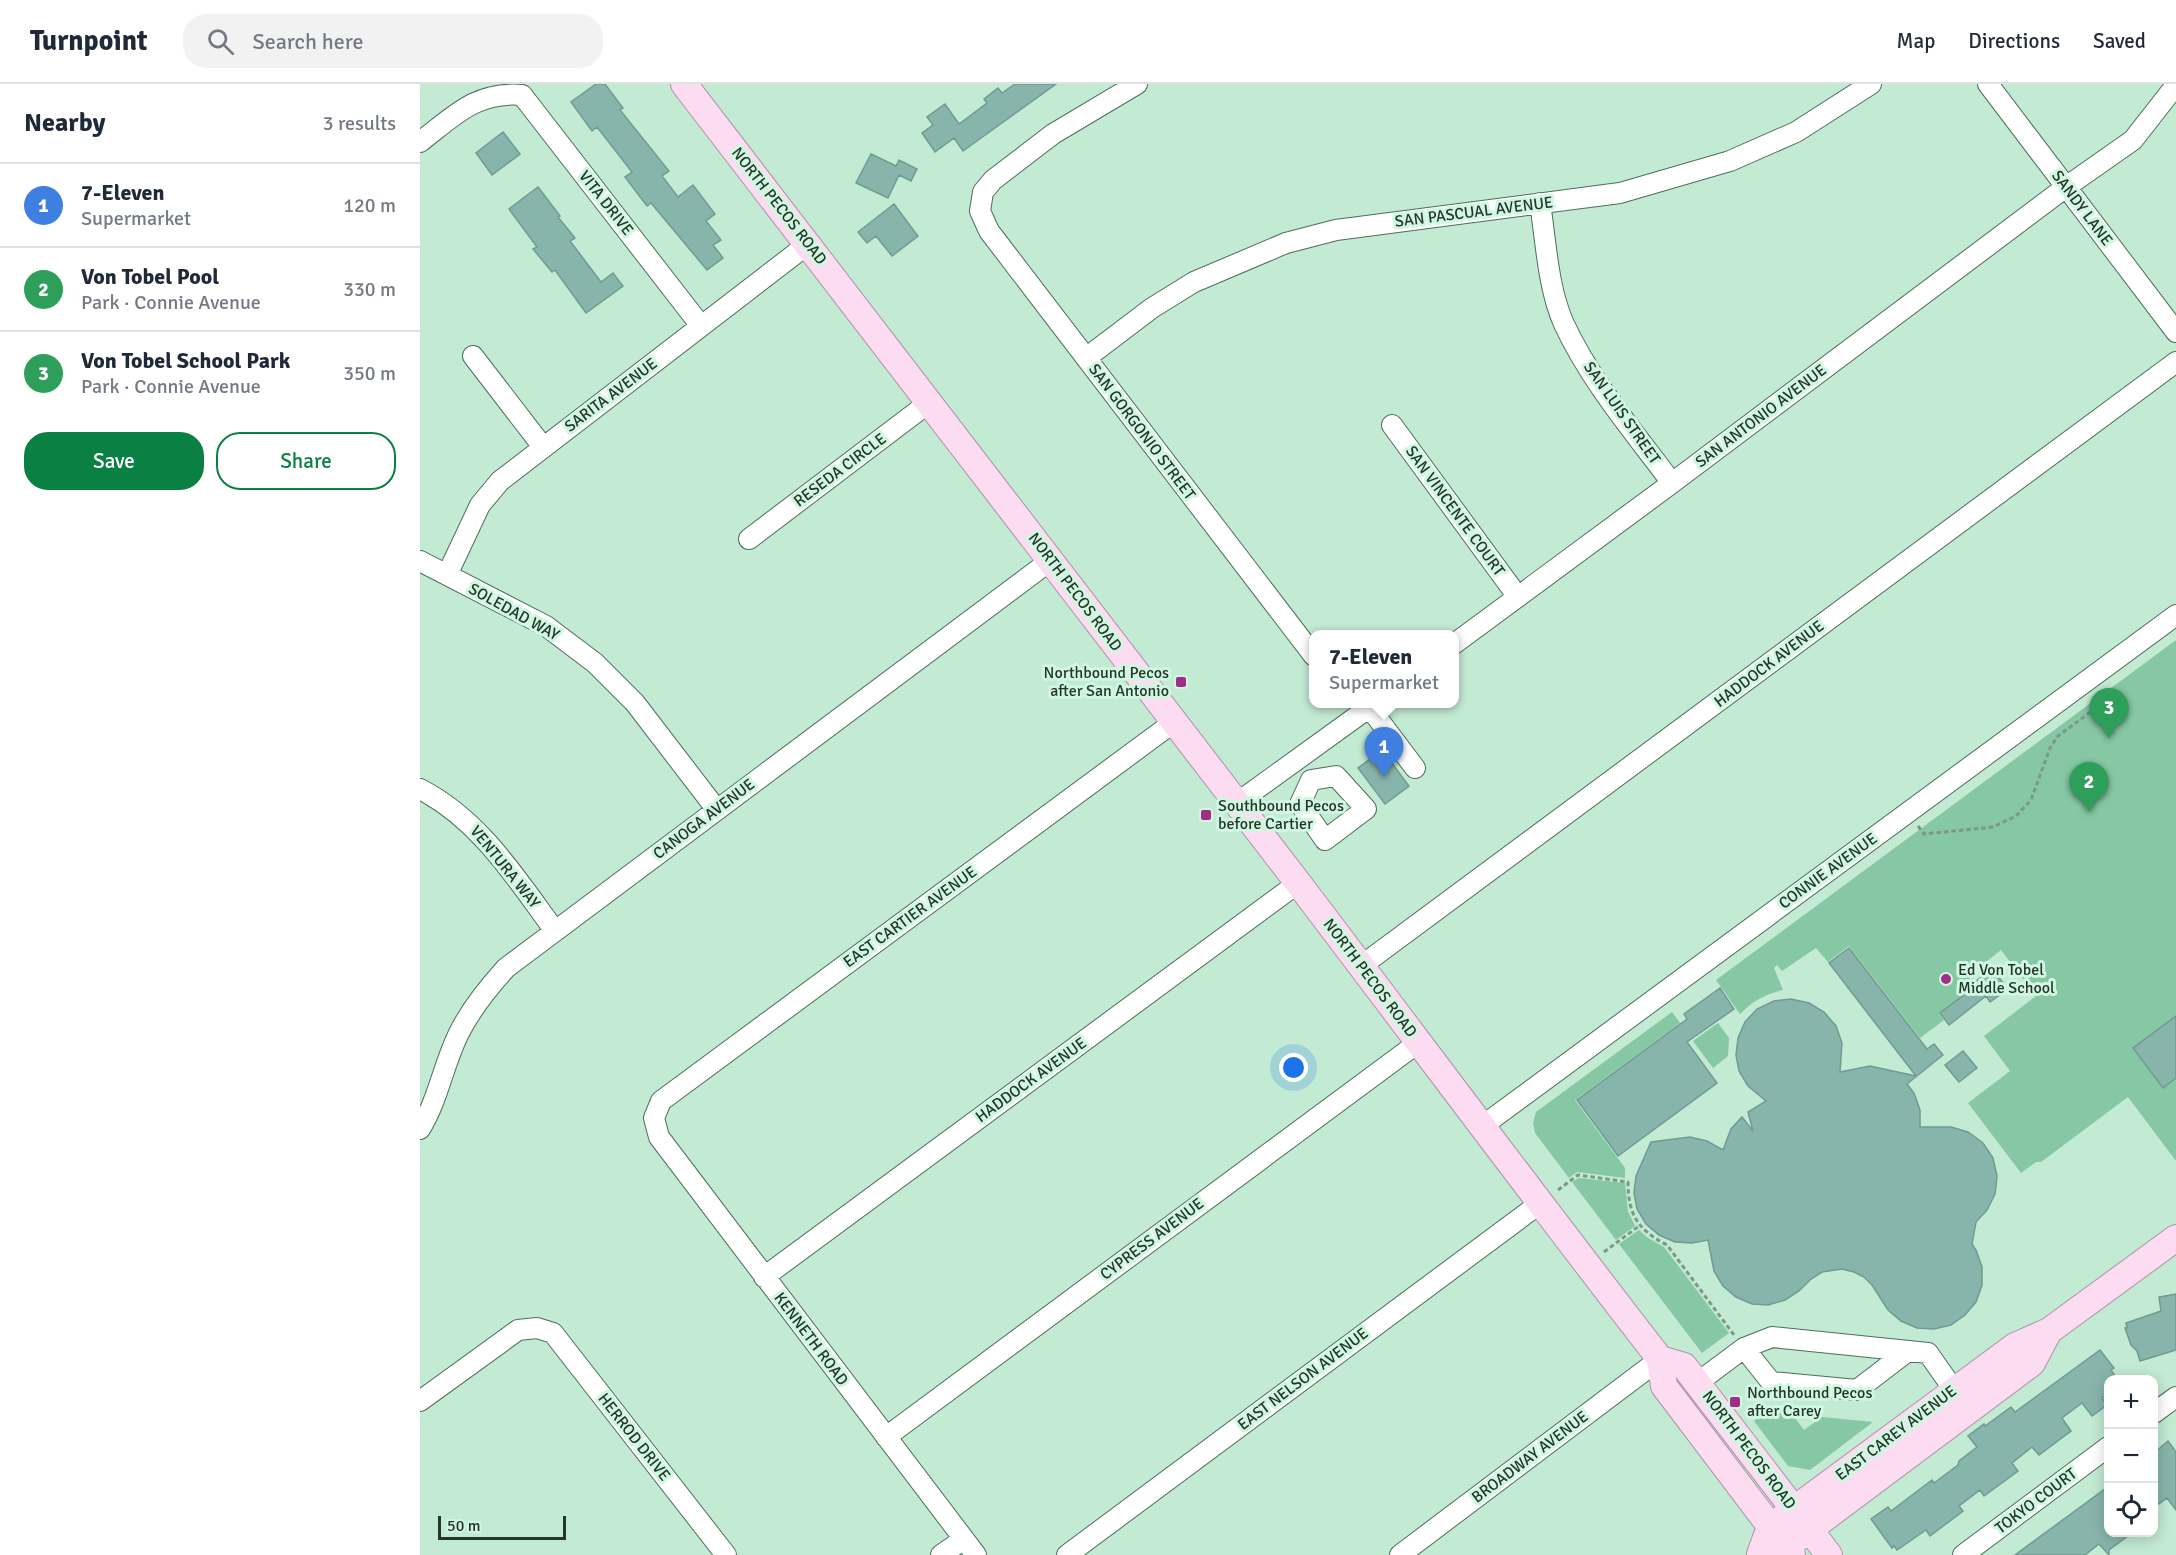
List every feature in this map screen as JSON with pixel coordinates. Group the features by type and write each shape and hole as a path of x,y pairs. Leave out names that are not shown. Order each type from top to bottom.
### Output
{"main road":[{"name":"NORTH PECOS ROAD","path":"684,84 931,401 1419,1042 1539,1204 1660,1359 1664,1386 1789,1551"},
{"name":"EAST CAREY AVENUE","path":"2049,1331 2032,1364 1810,1530 1789,1551 1759,1554 1770,1527 1953,1390 2015,1346 2049,1331 2176,1238"},
{"name":"NORTH PECOS ROAD","path":"1660,1359 1684,1366 1829,1555"}],"street":[{"name":"SAN GORGONIO STREET","path":"1137,84 1053,134 993,180 983,192 980,211 989,231 1309,649"},
{"name":"SAN PASCUAL AVENUE","path":"1086,358 1152,308 1194,282 1286,243 1336,230 1620,193 1730,160 1796,132 1871,84"},
{"name":"SANDY LANE","path":"1988,84 2176,333"},
{"path":"2066,187 2133,140 2176,85"},
{"name":"VITA DRIVE","path":"420,142 472,102 504,93 522,95 701,326"},
{"name":"SAN ANTONIO AVENUE","path":"1459,641 2066,187"},
{"name":"SAN LUIS STREET","path":"1540,203 1551,278 1564,323 1600,387 1672,483"},
{"name":"SARITA AVENUE","path":"447,575 480,505 500,481 808,244"},
{"path":"473,356 543,447"},
{"name":"HADDOCK AVENUE","path":"1361,966 2176,362"},
{"name":"RESEDA CIRCLE","path":"749,539 931,401"},
{"name":"SAN VINCENTE COURT","path":"1392,425 1518,597"},
{"name":"CANOGA AVENUE","path":"420,1129 430,1113 457,1036 476,1002 506,968 1051,560"},
{"name":"SOLEDAD WAY","path":"420,561 546,626 595,663 635,704 717,810"},
{"name":"CONNIE AVENUE","path":"1481,1127 2176,615"},
{"path":"1237,803 1362,708"},
{"path":"1364,708 1415,768"},
{"name":"EAST CARTIER AVENUE","path":"654,1118 662,1101 1174,722"},
{"path":"1296,760 1311,780"},
{"name":"VENTURA WAY","path":"420,789 442,801 471,825 499,856 555,931"},
{"name":"HADDOCK AVENUE","path":"764,1277 1298,883"},
{"name":"CYPRESS AVENUE","path":"886,1437 1419,1042"},
{"name":"KENNETH ROAD","path":"654,1118 659,1137 976,1555"},
{"name":"EAST NELSON AVENUE","path":"1067,1555 1539,1204"},
{"name":"HERROD DRIVE","path":"420,1401 518,1330 537,1328 553,1333 726,1555"},
{"path":"1697,1383 1735,1344 1772,1337 1928,1353 1953,1390"},
{"path":"1735,1344 1771,1382 1857,1390 1908,1351"},
{"name":"BROADWAY AVENUE","path":"1400,1555 1660,1359"},
{"path":"2158,1410 2176,1397"},
{"name":"TOKYO COURT","path":"1964,1555 2104,1451"},
{"path":"941,1555 964,1539"}],"path":[{"path":"1908,812 1924,834 1993,827 2016,816 2031,800 2050,748 2058,736 2100,705 2099,697 2087,680"},
{"path":"1539,1204 1578,1175 1628,1182 1628,1199 1639,1226 1651,1237 1667,1245 1734,1335 1735,1344"},
{"path":"1587,1265 1639,1226"}],"green space":[{"path":"2176,640 2176,1161 2128,1097 2041,1162 2036,1162 2021,1173 1968,1103 2010,1071 1984,1036 2036,996 2001,950 1968,976 1975,986 1939,1013 1944,1020 1920,1038 1849,946 1828,962 1816,948 1782,971 1777,965 1774,968 1783,990 1760,999 1740,1014 1716,980"},
{"path":"1672,1012 1680,1023 1575,1100 1625,1168 1625,1178 1577,1172 1569,1178 1535,1133 1533,1123 1536,1112"},
{"path":"1718,1023 1729,1038 1728,1056 1713,1068 1693,1041"},
{"path":"1579,1178 1625,1183 1628,1211 1635,1226 1616,1240 1572,1182"},
{"path":"1639,1230 1664,1247 1729,1333 1702,1353 1619,1244"},
{"path":"1767,1412 1792,1414 1804,1430 1822,1417 1873,1422 1810,1470 1788,1466 1754,1421"}],"building":[{"path":"596,84 605,84 623,108 620,110 669,171 662,176 678,197 693,185 715,214 706,221 721,240 713,245 723,258 707,270 651,203 647,206 625,177 632,172 597,127 592,131 571,102"},
{"path":"1015,84 1056,84 963,151 954,138 935,152 922,133 933,125 927,117 945,104 959,124 987,103 984,99 998,88 1002,93"},
{"path":"503,132 520,154 492,175 476,153"},
{"path":"871,154 896,166 899,160 917,169 911,181 899,175 888,198 856,183"},
{"path":"538,187 575,238 570,241 601,282 613,273 623,286 586,313 555,270 552,272 533,249 537,247 509,209"},
{"path":"894,204 918,236 892,256 876,236 867,243 858,232"},
{"path":"1382,750 1409,786 1385,804 1358,768"},
{"path":"1849,948 1927,1049 1934,1044 1943,1055 1907,1084 1914,1093 1920,1110 1920,1127 1951,1127 1968,1132 1983,1143 1993,1158 1997,1176 1995,1194 1987,1210 1976,1222 1972,1244 1982,1267 1982,1285 1976,1302 1965,1315 1951,1325 1934,1329 1917,1328 1901,1321 1888,1310 1864,1277 1842,1269 1822,1272 1785,1300 1768,1305 1752,1304 1736,1297 1723,1286 1714,1271 1708,1240 1692,1243 1675,1242 1659,1235 1646,1224 1637,1209 1634,1193 1636,1176 1651,1142 1690,1137 1707,1141 1723,1150 1731,1129 1742,1117 1753,1131 1748,1112 1766,1101 1748,1086 1739,1071 1736,1055 1738,1038 1745,1022 1757,1009 1774,1001 1791,999 1809,1003 1824,1012 1836,1026 1842,1043 1840,1072 1870,1066 1916,1076 1829,963"},
{"path":"1992,969 2008,989 1990,1002 1986,996 1949,1025 1940,1013 1977,985 1975,982"},
{"path":"1720,988 1734,1009 1687,1042 1717,1083 1618,1156 1577,1100 1687,1019 1684,1014"},
{"path":"2176,1016 2176,1078 2163,1088 2133,1048"},
{"path":"1963,1051 1977,1068 1959,1082 1945,1065"},
{"path":"2176,1294 2176,1350 2140,1361 2137,1351 2131,1345 2125,1328 2127,1328 2126,1323 2161,1311 2159,1297"},
{"path":"2100,1350 2114,1368 2111,1370 2114,1375 2104,1375 2104,1397 2102,1398 2104,1407 2092,1416 2082,1403 2062,1418 2071,1431 2039,1455 2032,1447 2012,1463 2018,1471 1984,1496 1980,1490 1959,1506 1963,1511 1930,1536 1926,1530 1897,1550 1894,1546 1892,1548 1871,1519 1888,1507 1891,1511 1932,1480 1934,1483 1958,1465 1959,1461 1977,1447 1968,1436 1984,1424 1985,1426 2011,1407 2015,1412"},
{"path":"2168,1441 2176,1452 2176,1510 2167,1498 2158,1503 2158,1450"},
{"path":"2104,1490 2104,1537 2127,1537 2109,1550 2109,1555 2099,1544 2085,1555 2015,1555"}],"place":[{"name":"Northbound Pecos after San Antonio","path":"1181,682"},
{"name":"Von Tobel School Park","path":"2109,738"},
{"name":"7-Eleven","path":"1384,777"},
{"name":"Von Tobel Pool","path":"2089,812"},
{"name":"Southbound Pecos before Cartier","path":"1206,815"},
{"name":"Ed Von Tobel Middle School","path":"1946,979"},
{"name":"Northbound Pecos after Carey","path":"1735,1402"}]}
